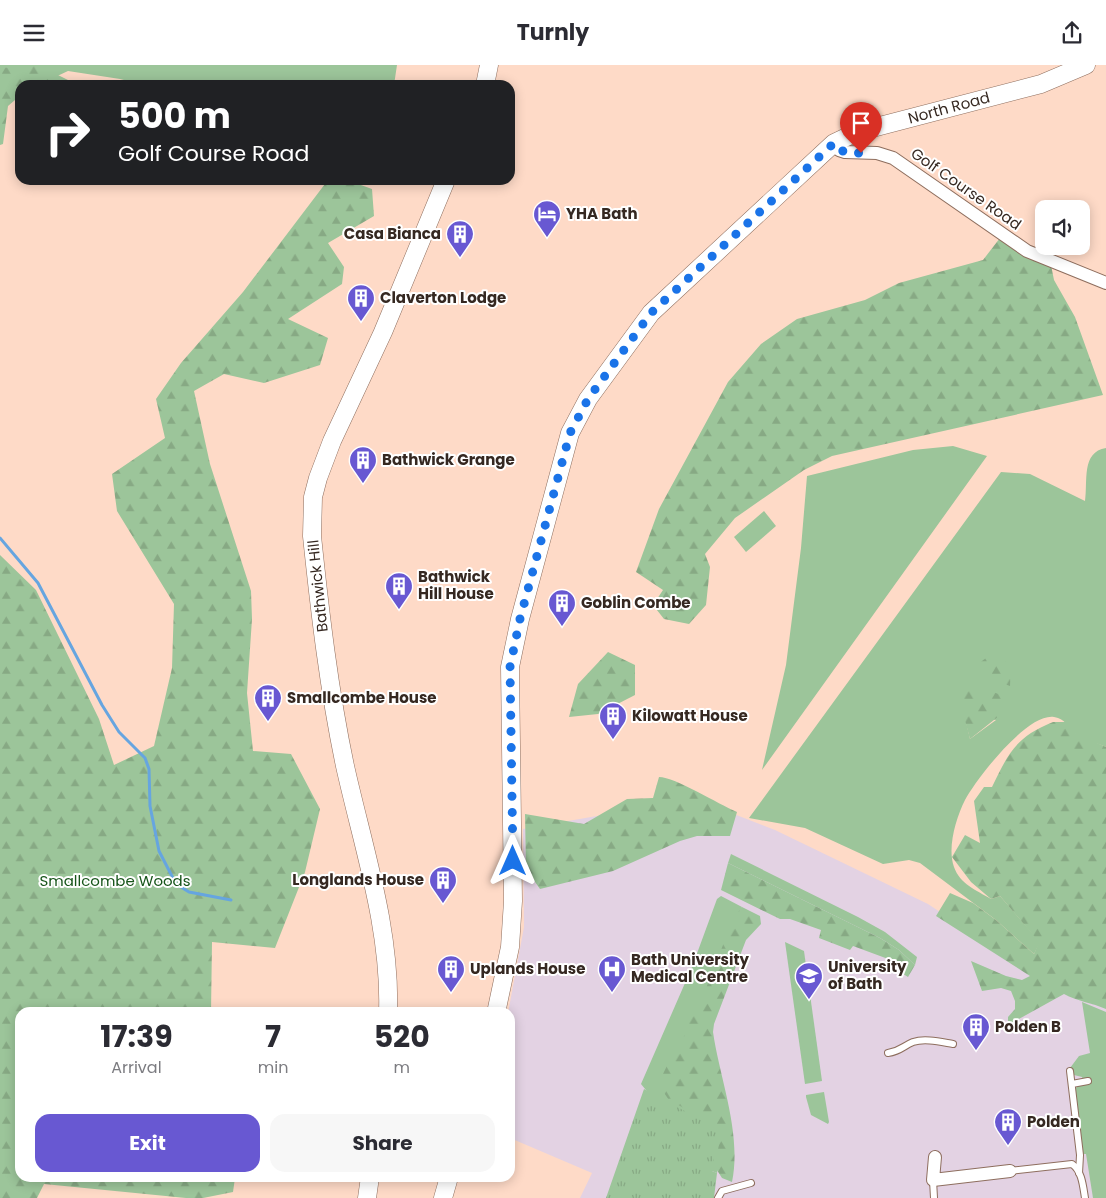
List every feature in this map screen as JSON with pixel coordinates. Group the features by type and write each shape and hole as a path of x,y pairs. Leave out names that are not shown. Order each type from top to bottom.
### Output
{"street":[{"path":"486,80 489,65"},
{"name":"North Road","path":"497,1007 510,947 512,901 513,788 510,667 522,611 570,433 588,399 651,313 834,143 857,132 1040,85 1086,65"},
{"name":"Golf Course Road","path":"834,143 839,150 845,152 877,153 893,158 1027,251 1106,283"},
{"name":"Bathwick Hill","path":"388,1007 384,944 370,868 345,764 325,657 312,536 312,517 318,478 332,441 384,332 444,185"},
{"path":"935,1157 933,1180 1010,1171"},
{"path":"367,1198 369,1182"},
{"path":"443,1198 448,1182"}],"lane":[{"path":"888,1053 900,1051 914,1042 940,1041 953,1045"},
{"path":"1070,1071 1080,1155 1078,1170 1085,1198"},
{"path":"1072,1084 1088,1081"},
{"path":"1010,1171 1064,1164 1078,1170"},
{"path":"933,1180 934,1198"},
{"path":"718,1198 722,1191 751,1183"}],"shaded area":[{"name":"University of Bath","path":"642,808 721,809 775,830 928,904 1005,955 1106,1000 1106,1198 580,1198 592,1173 515,1140 515,1007 509,1007 524,927 523,829"}],"green space":[{"path":"0,65 397,65 395,80 124,80 68,71 53,78 0,76"},
{"path":"23,65 48,65 56,74 68,80 15,80 15,100 8,106 3,144 0,145 0,67 19,69"},
{"name":"Smallcombe Woods","path":"324,185 361,185 372,189 374,216 328,243 344,267 342,284 288,319 328,338 320,365 264,383 224,374 194,391 210,464 251,591 252,619 247,693 253,751 291,754 320,809 305,872 275,948 212,942 211,1007 15,1007 15,1182 234,1182 233,1192 203,1198 186,1198 44,1184 37,1198 0,1198 0,555 36,590 99,719 114,765 154,746 172,668 174,604 117,511 112,474 165,438 156,399 181,363 243,292"},
{"path":"1000,238 1051,265 1054,280 1075,317 1103,395 832,456 804,470 735,518 705,554 710,567 706,605 689,624 664,619 653,605 663,590 636,572 659,509 728,382 761,344 797,319 865,300 899,283 983,260"},
{"path":"953,446 987,456 762,770 786,665 801,548 807,476 913,450"},
{"path":"1106,448 1106,747 1077,735 1064,721 1058,718 1043,719 1030,725 991,763 971,790 958,815 952,842 952,859 960,878 969,886 991,899 1000,896 1040,942 1034,954 996,920 920,863 909,860 883,864 805,828 749,818 1001,472 1030,474 1085,501 1089,461 1098,451","holes":["964,713 996,720 970,739"]},
{"path":"764,511 776,526 746,552 734,537"},
{"path":"608,652 635,665 635,695 598,714 569,717 578,684"},
{"path":"990,655 1001,658 1008,665 1010,686 975,673 978,664"},
{"path":"967,683 1010,698 1004,712 970,739 958,694 962,684"},
{"path":"1053,722 1067,722 1075,733 1106,747 1106,1009 1064,994 1008,1025 1008,1017 1015,1009 1015,1001 1011,991 1001,988 982,991 971,961 1006,976 1022,980 1030,976 936,916 950,893 973,903 996,920 1034,954 1039,942 1000,896 991,899 971,882 952,857 965,835 980,843 974,801 984,787 992,787 1009,755 1022,740"},
{"path":"659,777 675,781 737,812 730,836 697,836 680,841 613,871 540,889 526,869 525,814 584,824 627,799 653,798"},
{"path":"731,854 885,932 917,957 915,965 899,950 880,938 728,863"},
{"path":"728,863 880,938 899,950 915,965 908,977 900,972 899,963 853,946 850,950 819,938 821,930 790,919 780,919 721,890"},
{"path":"721,896 742,907 689,1050 726,1132 717,1173 712,1171 641,1084 692,967 717,899"},
{"path":"742,907 760,916 761,924 746,940 714,1024 713,1032 732,1126 734,1163 732,1182 722,1178 715,1167 719,1144 717,1126 669,1100 660,1087 663,1074 675,1049 683,1039 689,1022 703,996 734,917"},
{"path":"785,942 804,951 822,1081 805,1084"},
{"path":"1082,1002 1106,1012 1106,1198 1093,1198 1086,1154 1083,1154 1074,1091 1078,1085 1084,1083 1082,1077 1074,1075 1070,1068 1079,1056 1090,1053"},
{"path":"644,1089 718,1129 712,1171 717,1173 714,1198 606,1198"},
{"path":"824,1092 828,1124 811,1115 806,1097 806,1095"}],"waterway":[{"path":"0,538 38,583 102,705 119,732 145,758 149,769 150,806 159,851 176,884 189,892 231,900"}],"place":[{"name":"YHA Bath","path":"547,238"},
{"name":"Casa Bianca","path":"460,258"},
{"name":"Claverton Lodge","path":"361,322"},
{"name":"Bathwick Grange","path":"363,484"},
{"name":"Bathwick Hill House","path":"399,610"},
{"name":"Goblin Combe","path":"562,627"},
{"name":"Smallcombe House","path":"268,722"},
{"name":"Kilowatt House","path":"613,740"},
{"name":"Longlands House","path":"443,904"},
{"name":"Uplands House","path":"451,993"},
{"name":"Bath University Medical Centre","path":"612,993"},
{"name":"University of Bath","path":"809,1000"},
{"name":"Polden B","path":"976,1051"},
{"name":"Polden","path":"1008,1146"}],"route":[{"path":"513,861 510,686 513,646 570,433 578,416 588,399 651,313 716,251 834,143 839,150 861,153"}]}
